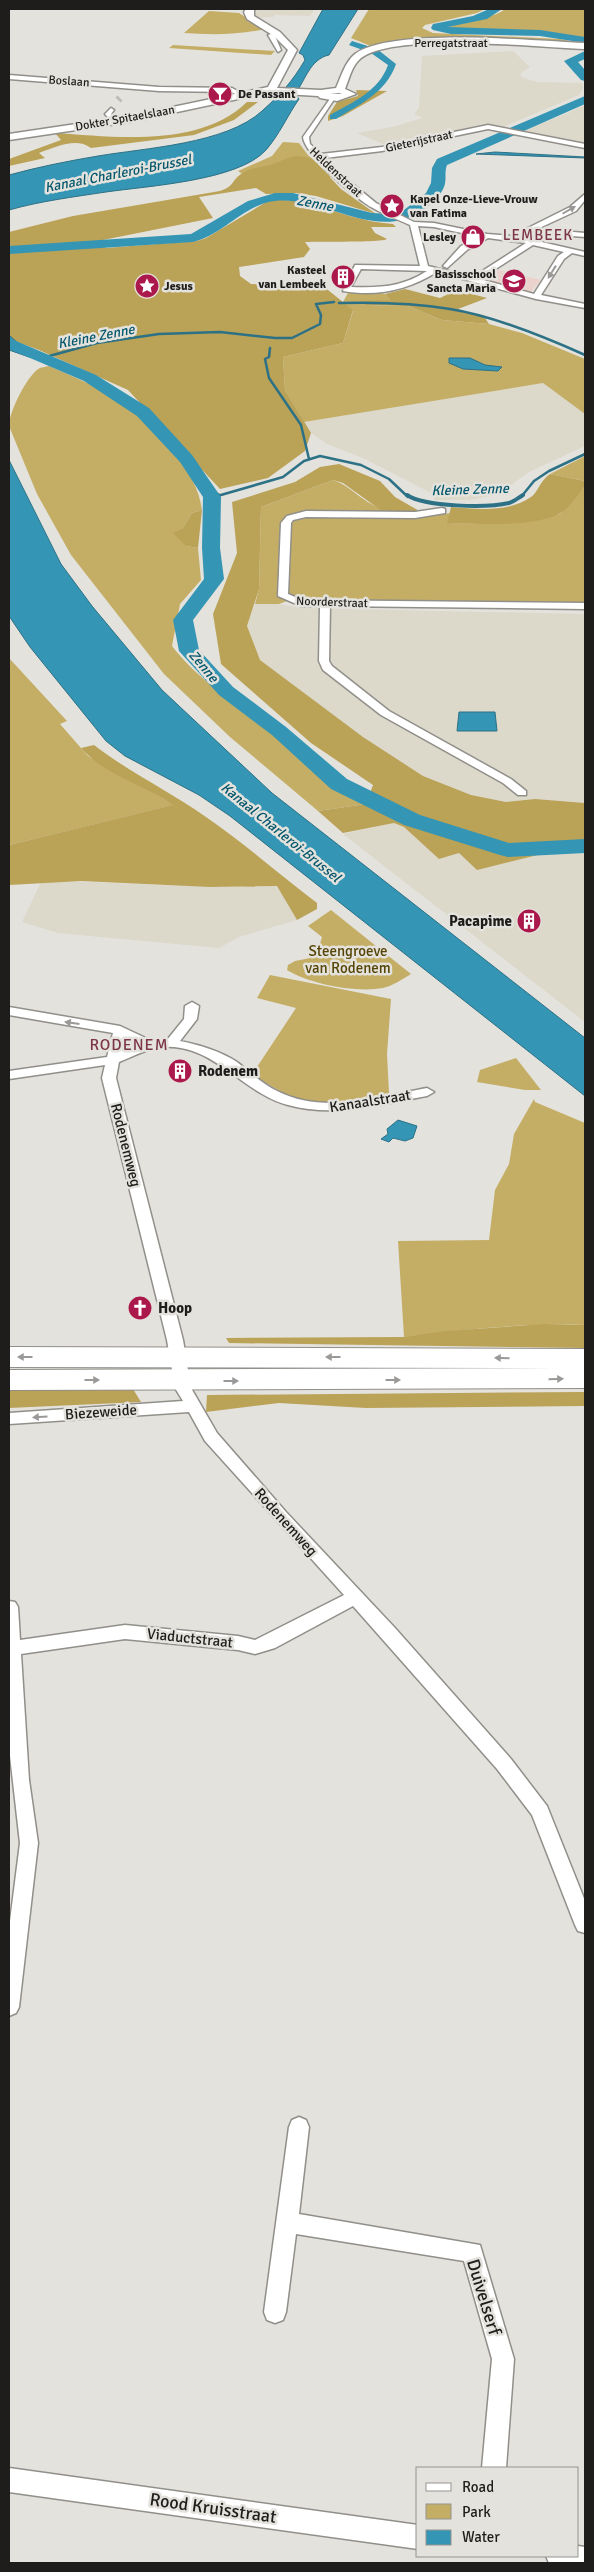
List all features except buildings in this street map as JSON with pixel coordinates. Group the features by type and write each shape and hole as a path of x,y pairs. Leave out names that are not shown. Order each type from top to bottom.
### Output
{"highway":[{"path":"9,1357 180,1370 585,1378"},
{"path":"9,1380 434,1357 585,1359"}],"street":[{"path":"250,9 248,12 250,17 289,43 294,52 272,86 272,89"},
{"path":"277,34 271,35 278,50"},
{"name":"Perregatstraat","path":"332,98 351,94 340,90 354,61 364,52 378,48 419,42 585,46"},
{"name":"Boslaan","path":"9,77 129,86 232,90 240,94"},
{"path":"121,96 129,86"},
{"path":"240,94 272,89 283,92 320,93 340,90"},
{"path":"320,93 323,96 332,98"},
{"name":"Dokter Spitaelslaan","path":"9,137 114,121 240,94"},
{"name":"Heldenstraat","path":"332,98 306,137 307,144 317,157 353,190 373,205 404,219 415,227"},
{"path":"113,107 108,114 114,121"},
{"name":"Gieterijstraat","path":"317,157 382,150 482,128 506,129 585,146"},
{"path":"513,238 540,228 573,209 585,196"},
{"path":"424,268 415,227 434,225 487,236 513,238 531,243 552,244 585,254"},
{"path":"562,232 585,235"},
{"path":"447,266 464,248 487,236"},
{"path":"476,278 531,243"},
{"path":"536,297 561,258 570,250"},
{"path":"436,269 407,287 400,289 346,288 358,267 424,268 436,269 536,297 585,306"},
{"name":"Noorderstraat","path":"442,511 415,515 306,514 290,518 286,523 283,596 301,603 585,606"},
{"path":"325,603 324,661 327,668 386,713 507,781 522,793"},
{"path":"171,1044 190,1019 192,1006"},
{"path":"9,1011 46,1019 120,1030 149,1045"},
{"name":"Rodenemweg","path":"120,1030 109,1078 183,1388 211,1437 504,1764 540,1811 585,1925"},
{"name":"Kanaalstraat","path":"149,1045 171,1044 215,1056 272,1094 295,1104 313,1108 331,1109 427,1092"},
{"path":"9,1075 113,1059 149,1045"},
{"name":"Biezeweide","path":"9,1419 193,1406"},
{"name":"Viaductstraat","path":"13,1648 125,1632 238,1643 255,1647 269,1643 355,1597"},
{"path":"9,1607 20,1780 29,1843 9,2007"},
{"path":"275,2312 299,2127"},
{"name":"Duivelserf","path":"286,2222 472,2252 503,2359 494,2467"},
{"name":"Rood Kruisstraat","path":"9,2480 416,2537"},
{"path":"567,2557 585,2559"}],"shaded area":[{"path":"253,9 315,9 310,16 275,15 273,17 256,18 251,13"},
{"path":"513,51 530,67 520,75 524,78 537,82 582,83 583,88 579,95 503,127 483,124 388,146 357,133 392,127 423,118 414,114 419,108 422,56"},
{"path":"356,90 387,91 343,116 328,121 328,116 337,102 358,96"},
{"path":"247,102 258,102 234,120 194,135 91,148 79,143 66,144 39,153 45,158 9,166 9,159 61,140 55,133 130,137 181,133 206,127 228,117"},
{"path":"585,105 585,145 522,131 568,113"},
{"path":"295,156 312,158 341,189 376,214 316,196 296,193 266,194 256,188 199,197 213,218 98,241 106,248 197,241 206,238 268,201 280,200 304,203 366,220 393,224 396,227 371,227 375,233 387,239 305,242 310,249 304,257 239,267 240,276 251,284 323,286 353,310 343,343 283,357 285,390 311,433 305,451 268,478 220,489 128,390 39,350 9,339 9,232 73,216 220,191 231,185 245,171 272,165"},
{"name":"Basisschool Sancta Maria","path":"491,268 541,280 530,293 482,279"},
{"path":"405,289 440,298 457,290 487,298 458,309 485,318 489,324 442,320 408,306 366,305 364,301 391,300 385,294"},
{"path":"543,383 585,414 585,446 529,472 504,493 470,500 434,500 435,495 365,459 327,444 311,433 304,422"},
{"path":"339,464 380,481 395,497 421,512 382,511 343,483 333,480 261,507 259,589 247,626 260,660 363,737 423,776 471,795 506,802 535,799 585,803 585,851 550,852 477,870 459,853 439,859 404,827 394,823 343,833 318,811 366,804 373,785 311,743 221,664 213,614 237,553 232,502 295,482 320,467"},
{"path":"550,474 585,481 585,486 566,509 559,514 519,523 447,524 451,507 492,509 512,506 531,497 543,480"},
{"path":"202,510 198,548 186,546 173,533 182,529 192,513"},
{"path":"255,604 279,604 301,608 585,614 585,803 535,799 506,802 471,795 423,776 363,737 260,660 247,626"},
{"path":"94,745 220,827 317,903 317,909 297,920 277,886 210,887 81,881 9,885 9,845 173,805 113,773 81,748"},
{"name":"Pacapime","path":"394,823 404,827 439,859 459,853 477,869 550,852 585,851 585,1022 343,834"},
{"path":"42,880 210,887 277,886 297,920 239,937 219,948 58,933 22,922"},
{"path":"544,1324 585,1325 585,1348 229,1343 226,1338 403,1337 446,1331"},
{"path":"133,1389 141,1402 9,1408 9,1390"},
{"path":"585,1392 585,1406 366,1408 279,1403 206,1412 207,1395"}],"green space":[{"path":"369,9 485,9 477,13 425,25 422,28 433,33 560,39 580,44 431,39 373,47 351,38"},
{"path":"505,9 585,9 585,38 543,31 469,30 449,27 462,21 492,16"},
{"path":"209,11 239,13 265,29 225,34 184,33"},
{"path":"173,45 275,51 271,55 169,48"},
{"path":"283,142 299,143 308,155 331,177 262,188 238,171 272,156"},
{"path":"366,290 385,294 392,300 366,305 408,306 442,320 489,324 522,333 585,359 585,414 543,383 304,422 285,390 283,357 343,343 353,311 343,302 349,291"},
{"path":"49,366 77,378 132,407 155,427 163,437 196,487 202,510 192,513 182,529 186,546 198,548 201,580 180,604 172,646 196,672 279,737 320,774 341,790 366,804 318,811 230,737 164,674 71,555 37,494 9,426 15,404 28,380 38,369"},
{"path":"585,456 585,481 550,474"},
{"path":"333,480 373,505 394,514 425,517 450,513 448,524 513,523 560,514 585,486 585,603 303,600 295,598 279,604 255,604 259,589 261,507"},
{"path":"9,658 67,721 60,724 88,756 174,805 9,845"},
{"name":"Steengroeve van Rodenem","path":"331,910 411,974 383,988 360,989 320,983 287,970 288,965 295,961 320,956 319,947 322,937 308,926"},
{"path":"270,975 391,999 387,1054 389,1093 341,1103 296,1101 250,1073 257,1067 296,1008 257,998"},
{"path":"516,1058 541,1090 525,1090 477,1082 480,1070"},
{"path":"534,1099 535,1102 585,1123 585,1325 494,1327 404,1337 398,1241 489,1240 495,1190 509,1164 514,1134"}],"water":[{"name":"Kanaal Charleroi-Brussel","path":"323,9 358,9 329,55 317,61 309,71 295,94 299,99 275,138 266,150 253,160 235,169 191,180 69,198 9,210 9,175 76,160 207,138 247,122 275,99 295,75 305,60 303,55 299,53"},
{"path":"495,152 585,157 585,158 476,154"},
{"path":"9,335 21,346 44,354 29,357 9,350"},
{"path":"449,358 470,358 485,365 502,367 498,371 463,369 449,363"},
{"name":"Kanaal Charleroi-Brussel","path":"9,460 61,564 92,606 162,690 272,793 585,1038 585,1096 230,816 199,795 125,756 106,741 30,647 9,616"},
{"path":"459,712 495,712 497,731 457,731"},
{"path":"398,1120 417,1126 413,1138 405,1141 393,1138 389,1142 381,1139 388,1134 387,1129"}],"waterway":[{"name":"Zenne","path":"496,9 483,16 444,24 437,26 437,28 451,31 540,33 585,40"},
{"path":"333,117 377,89 384,82 392,64 374,51 352,43"},
{"name":"Zenne","path":"585,55 570,61 585,77"},
{"name":"Zenne","path":"9,250 193,238 204,234 243,209 275,197 293,197 353,213 391,218 409,213 431,196 438,183 439,168 442,162 585,100"},
{"name":"Kleine Zenne","path":"42,358 97,343 159,334 220,332 292,338 320,324 321,315 316,304 334,302"},
{"name":"Kleine Zenne","path":"339,303 409,304 467,312 519,328 585,355"},
{"name":"Zenne","path":"9,343 90,378 143,412 186,459 212,497 211,548 214,579 183,620 189,651 226,691 279,731 339,784 412,820 508,850 585,846"},
{"path":"270,348 269,357 265,359 269,378 301,425 309,459"},
{"name":"Kleine Zenne","path":"522,496 534,481 549,471 585,454"},
{"name":"Kleine Zenne","path":"214,497 283,477 304,461 320,456 361,465 389,479 408,497"},
{"name":"Kleine Zenne","path":"212,497 218,495"},
{"name":"Kleine Zenne","path":"407,495 427,502 472,506 509,503 522,496"}],"place":[{"name":"De Passant","path":"220,94"},
{"name":"Kapel Onze-Lieve-Vrouw van Fatima","path":"392,206"},
{"name":"Lesley","path":"473,237"},
{"name":"Kasteel van Lembeek","path":"343,277"},
{"name":"Basisschool Sancta Maria","path":"514,281"},
{"name":"Jesus","path":"147,286"},
{"name":"Pacapime","path":"529,921"},
{"name":"Rodenem","path":"180,1071"},
{"name":"Hoop","path":"140,1308"}],"district":[{"name":"LEMBEEK","path":"538,235"},
{"name":"RODENEM","path":"129,1044"}]}
